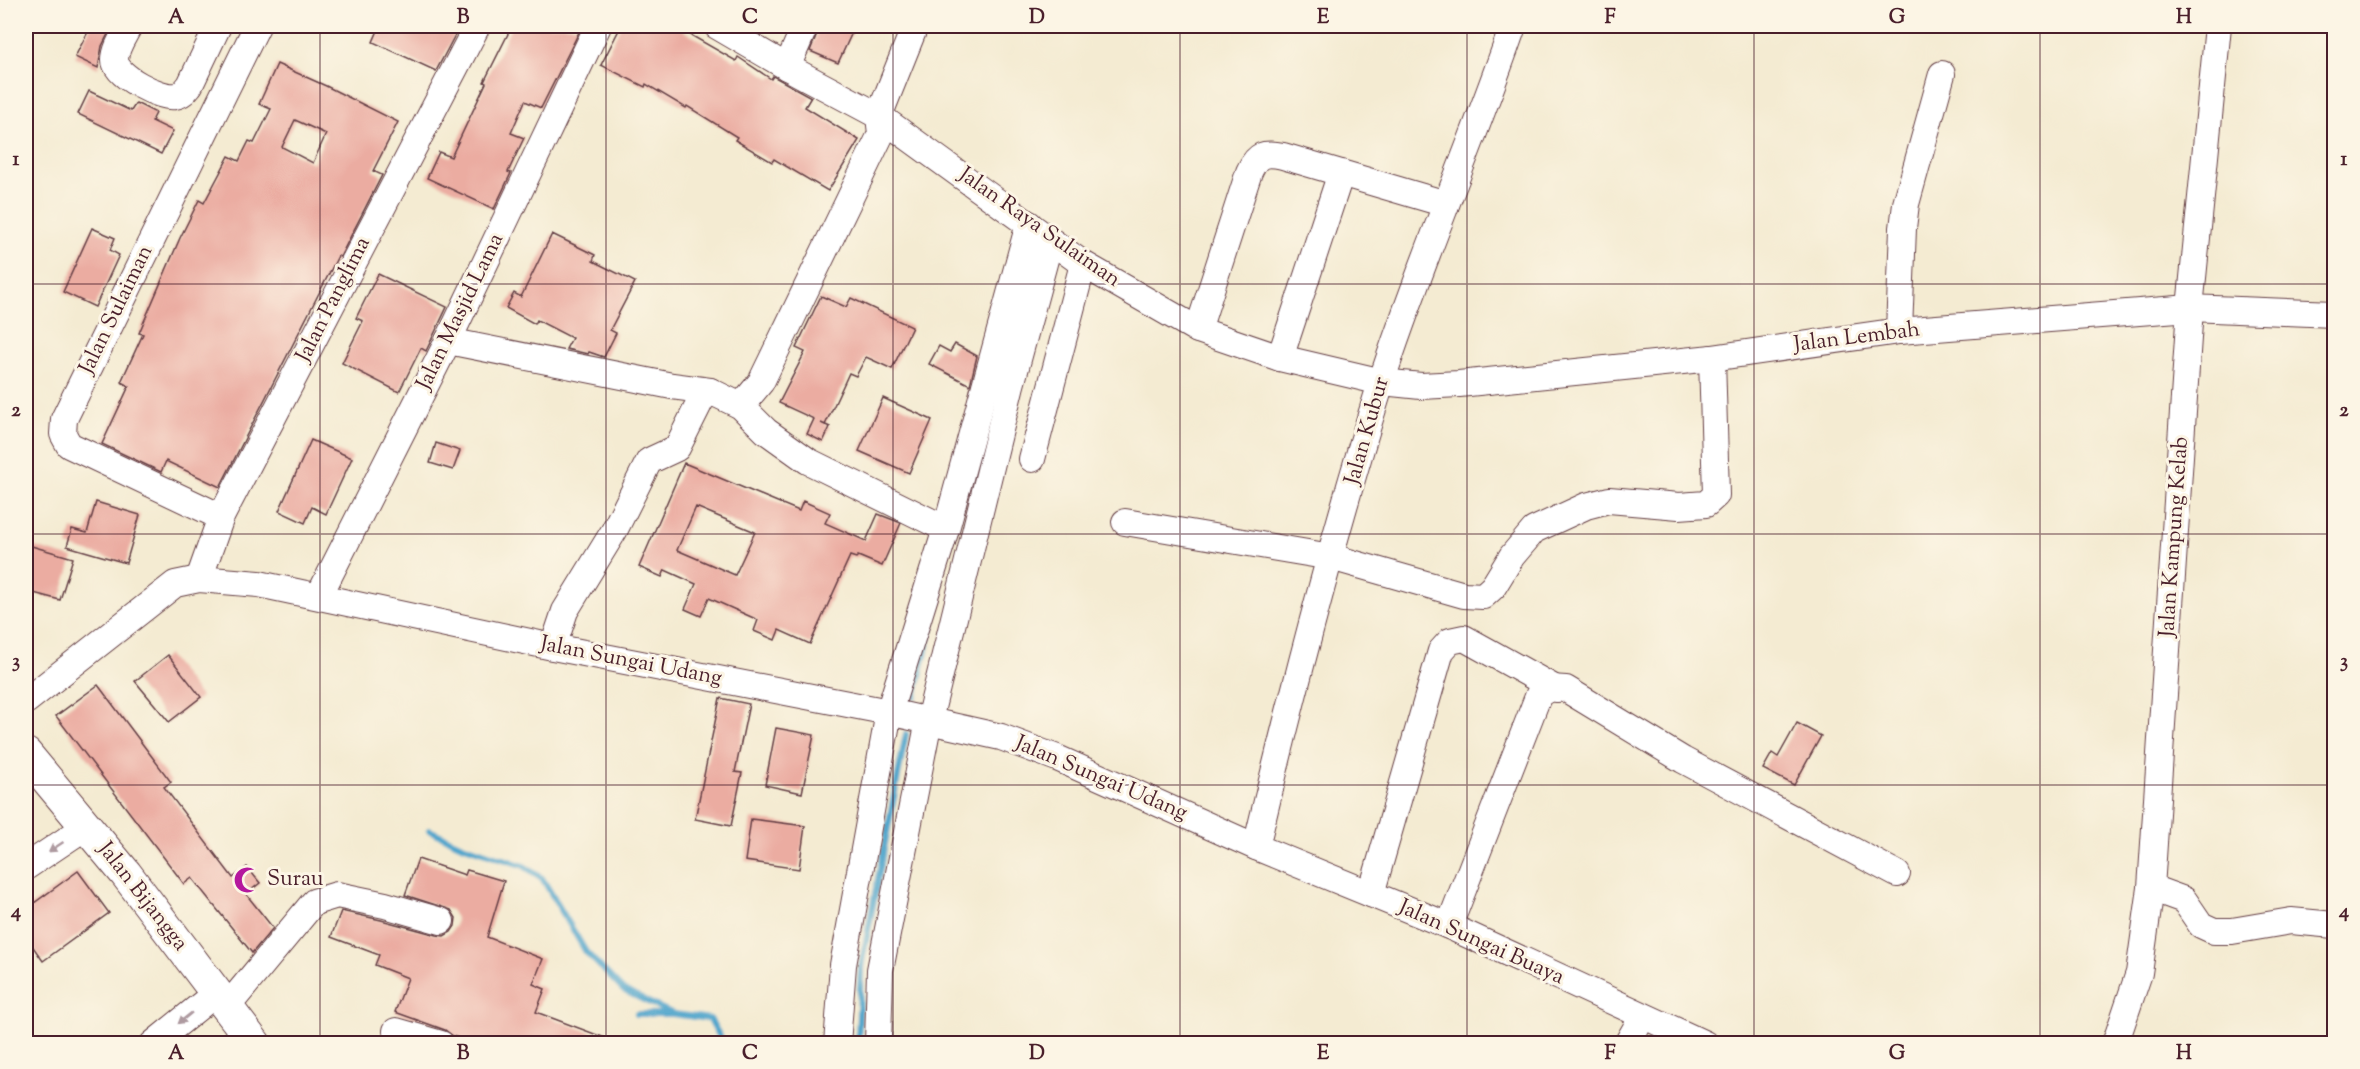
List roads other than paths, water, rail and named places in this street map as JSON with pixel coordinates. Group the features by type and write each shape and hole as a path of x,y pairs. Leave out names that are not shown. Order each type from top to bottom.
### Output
{"main road":[{"name":"Jalan Bijangga","path":"26,754 126,874 255,1044"}],"street":[{"path":"129,26 117,51 115,61 118,71 144,87 173,97 183,93 190,85 218,26 253,34"},
{"name":"Jalan Panglima","path":"199,579 221,518 477,26"},
{"name":"Jalan Masjid Lama","path":"319,596 448,341 598,26"},
{"name":"Jalan Raya Sulaiman","path":"717,26 879,117 1083,264 1198,330 1280,358 1382,382"},
{"path":"787,67 805,26"},
{"path":"741,406 761,382 881,134 879,117 915,26"},
{"name":"Jalan Kubur","path":"1256,847 1292,698 1382,382 1513,26"},
{"name":"Jalan Kampung Kelab","path":"2115,1044 2139,973 2151,888 2190,309 2218,26"},
{"name":"Jalan Sulaiman","path":"221,518 69,445 63,434 63,426 64,419 253,34"},
{"path":"1899,331 1906,204 1942,74"},
{"path":"1198,330 1248,172 1254,160 1268,153 1446,204"},
{"path":"1280,358 1341,173"},
{"path":"837,1044 843,965 889,712 946,529 1029,224"},
{"path":"878,1044 880,970 929,720 1011,385 1050,241"},
{"path":"1032,459 1083,264"},
{"name":"Jalan Lembah","path":"1382,382 1421,386 1459,384 1712,358 1899,331 2190,309 2334,314"},
{"path":"448,341 672,386 710,391 741,406 766,431 808,461 946,529"},
{"path":"1125,522 1331,557 1464,595 1483,596 1493,587 1512,556 1534,530 1586,506 1609,500 1679,506 1706,504 1716,495 1712,358"},
{"path":"1011,385 1048,394"},
{"path":"553,647 565,611 614,531 650,461 677,448 701,400 710,391"},
{"name":"Jalan Sungai Udang","path":"26,702 175,584 199,579 259,584 553,647 929,720 1001,737 1256,847"},
{"path":"1371,894 1441,651 1450,641 1464,638 1556,689"},
{"path":"1449,926 1539,694 1550,688 1566,689 1683,760 1897,874"},
{"path":"26,867 87,826"},
{"name":"Jalan Sungai Buaya","path":"1256,847 1449,926 1705,1044"},
{"path":"2151,888 2184,900 2201,925 2214,931 2232,931 2291,921 2334,925"},
{"path":"153,1044 222,1000 314,902 337,895 385,905 441,921"},
{"path":"1627,1044 1643,1016"},
{"path":"396,1031 441,1044"}],"waterway":[{"path":"915,697 939,594"},
{"path":"858,1044 861,967 906,734"},
{"path":"429,830 462,845 524,866 542,878 586,952 623,990 673,1014"},
{"path":"637,1014 673,1014 710,1019 724,1044"}],"place":[{"name":"Surau","path":"247,880"}]}
